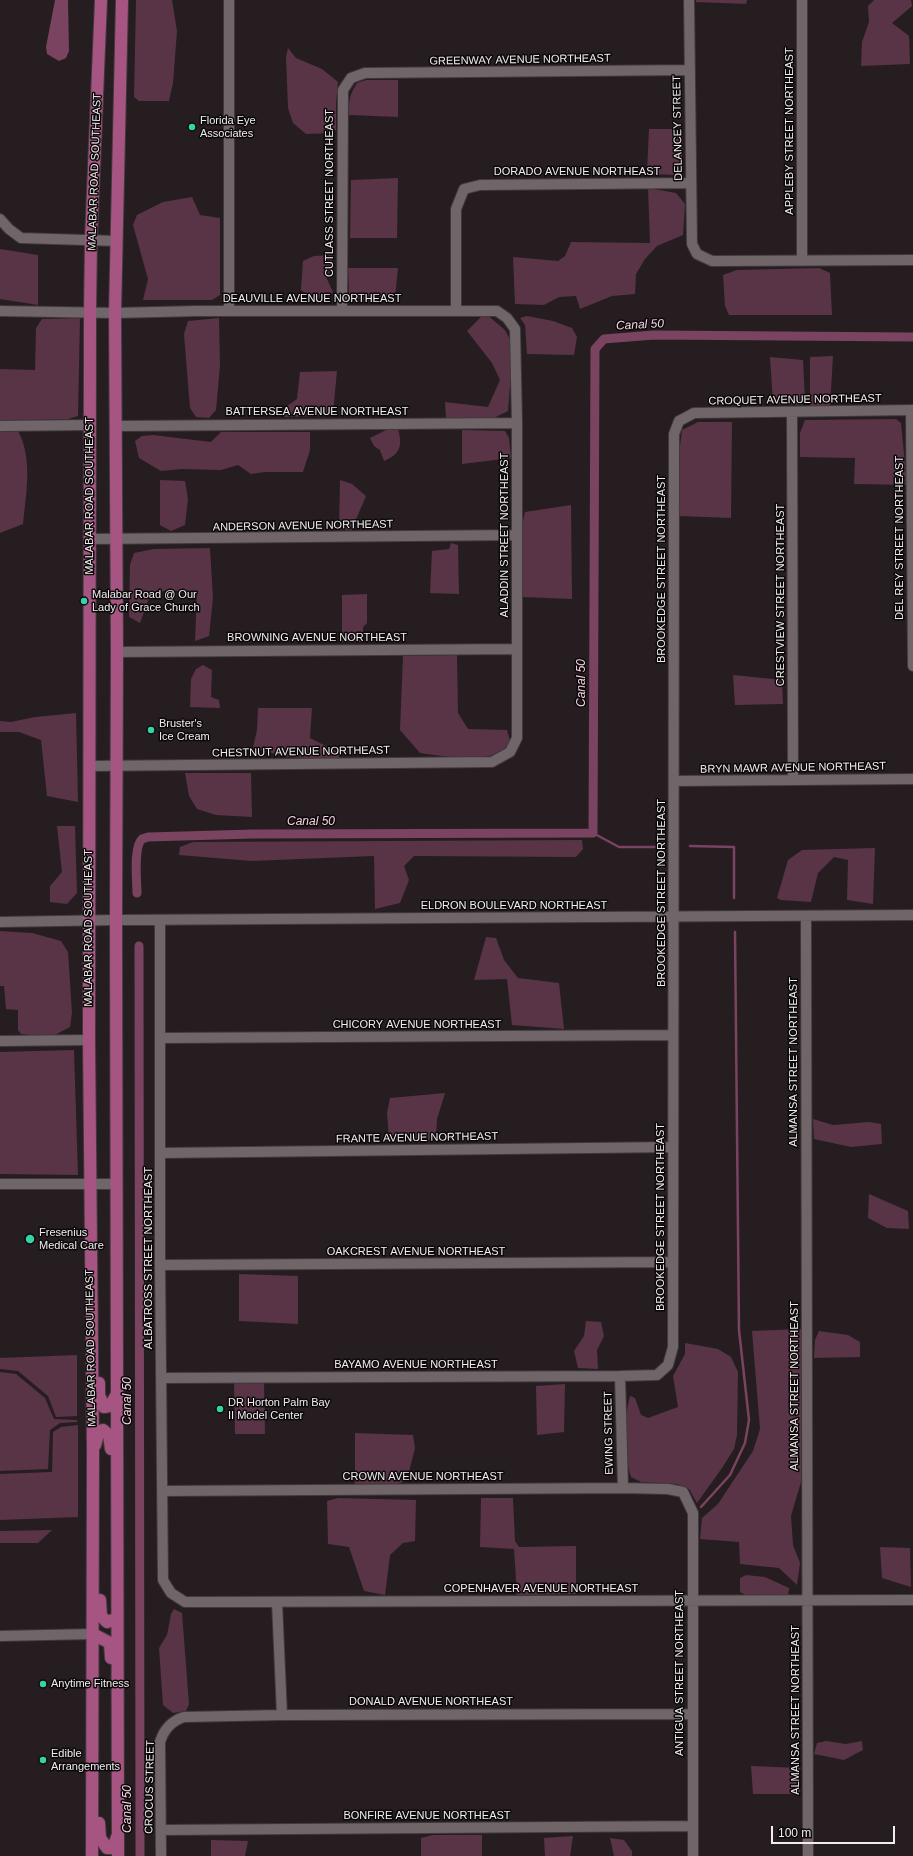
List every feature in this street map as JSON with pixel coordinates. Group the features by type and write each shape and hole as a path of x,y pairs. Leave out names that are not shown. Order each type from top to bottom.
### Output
{"main road":[{"name":"MALABAR ROAD SOUTHEAST","path":"92,1856 93,1634 89,1040 90,312 91,240 101,0"},
{"name":"MALABAR ROAD SOUTHEAST","path":"118,1856 118,1758 115,1615 117,1524 117,652 115,313 122,0"},
{"path":"91,1310 99,1332 99,1395 104,1407 110,1406 117,1394"},
{"path":"92,1454 99,1432 103,1430 106,1431 111,1440 112,1448 111,1505 117,1524"},
{"path":"92,1523 100,1546 101,1616 107,1622 115,1615"},
{"path":"93,1634 101,1633 109,1628 115,1615"},
{"path":"93,1634 110,1643 111,1734 118,1758"},
{"path":"92,1753 99,1769 100,1838 107,1848 113,1848 118,1832"}],"street":[{"path":"229,0 229,311"},
{"name":"DELANCEY STREET","path":"689,0 690,183 692,244 697,254 712,261 802,261"},
{"name":"APPLEBY STREET NORTHEAST","path":"802,0 802,261"},
{"name":"GREENWAY AVENUE NORTHEAST","path":"351,78 365,73 689,70"},
{"name":"CUTLASS STREET NORTHEAST","path":"342,311 343,90 351,78"},
{"name":"DORADO AVENUE NORTHEAST","path":"456,310 456,209 464,189 480,185 690,183"},
{"path":"0,219 9,229 21,238 117,241"},
{"path":"802,261 913,260"},
{"name":"DEAUVILLE AVENUE NORTHEAST","path":"0,311 115,313 456,310 497,311 507,318"},
{"name":"ALADDIN STREET NORTHEAST","path":"507,318 515,329 517,423 517,738 510,752"},
{"name":"CROQUET AVENUE NORTHEAST","path":"679,421 694,412 912,410"},
{"name":"DEL REY STREET NORTHEAST","path":"912,410 913,666"},
{"name":"CRESTVIEW STREET NORTHEAST","path":"792,412 794,779"},
{"name":"BROOKEDGE STREET NORTHEAST","path":"668,1366 673,1347 674,434 679,421"},
{"name":"BATTERSEA AVENUE NORTHEAST","path":"116,426 517,423"},
{"path":"0,426 90,425"},
{"name":"ANDERSON AVENUE NORTHEAST","path":"90,539 116,540 517,535"},
{"name":"BROWNING AVENUE NORTHEAST","path":"117,652 516,649"},
{"name":"CHESTNUT AVENUE NORTHEAST","path":"90,766 492,762 510,752"},
{"name":"BRYN MAWR AVENUE NORTHEAST","path":"674,781 913,779"},
{"name":"ELDRON BOULEVARD NORTHEAST","path":"0,922 90,920 913,915"},
{"name":"ALMANSA STREET NORTHEAST","path":"806,916 808,1856"},
{"name":"ALBATROSS STREET NORTHEAST","path":"160,920 162,1580 171,1593"},
{"name":"CHICORY AVENUE NORTHEAST","path":"161,1038 673,1035"},
{"path":"0,1041 89,1040"},
{"name":"FRANTE AVENUE NORTHEAST","path":"161,1153 673,1148"},
{"path":"0,1184 117,1184"},
{"name":"OAKCREST AVENUE NORTHEAST","path":"160,1265 672,1262"},
{"name":"BAYAMO AVENUE NORTHEAST","path":"161,1378 620,1376 657,1375 668,1366"},
{"name":"EWING STREET","path":"620,1376 623,1488"},
{"name":"CROWN AVENUE NORTHEAST","path":"162,1491 623,1488 668,1489 683,1492"},
{"name":"ANTIGUA STREET NORTHEAST","path":"683,1492 693,1513 693,1856"},
{"name":"COPENHAVER AVENUE NORTHEAST","path":"171,1593 185,1602 808,1599 913,1600"},
{"path":"277,1602 282,1714"},
{"path":"0,1636 93,1634"},
{"name":"DONALD AVENUE NORTHEAST","path":"172,1723 184,1717 282,1714 692,1714"},
{"name":"CROCUS STREET","path":"161,1856 160,1742 166,1728 172,1723"},
{"name":"BONFIRE AVENUE NORTHEAST","path":"161,1830 692,1826"}],"shaded area":[{"path":"55,0 68,0 69,51 66,58 59,61 47,54 46,47"},
{"path":"136,0 172,0 177,31 173,83 169,101 139,101 134,97"},
{"path":"696,0 747,0 746,4 696,2"},
{"path":"874,0 911,0 912,6 892,23 909,36 910,64 861,66 862,42 869,22 868,6"},
{"path":"288,48 296,58 322,69 338,82 336,130 332,133 306,134 293,123 288,108 286,57"},
{"path":"366,80 398,80 398,117 349,115 349,102 353,91 357,83"},
{"path":"649,129 682,129 682,159 676,175 650,174 647,172"},
{"path":"398,178 397,238 350,238 351,180"},
{"path":"648,188 676,193 685,204 683,235 657,246 645,259 636,274 635,294 612,296 580,309 576,296 559,297 544,305 515,304 513,257 558,261 565,256 571,242 650,243"},
{"path":"192,197 200,215 220,218 220,295 212,300 143,300 148,279 133,225 137,215 163,202"},
{"path":"0,249 38,255 38,305 0,299"},
{"path":"332,255 332,268 326,277 333,292 327,300 307,295 301,290 303,261 314,256"},
{"path":"348,268 398,268 395,298 372,302 360,300 355,297 349,293"},
{"path":"819,268 830,273 832,315 729,315 725,306 723,275 737,270"},
{"path":"485,313 505,330 513,345 508,411 492,419 446,418 445,402 488,407 500,380 492,363 467,331"},
{"path":"527,316 553,321 572,328 577,337 574,355 527,354 525,325 520,318"},
{"path":"80,318 78,416 68,419 0,421 0,369 35,370 36,328 42,319"},
{"path":"219,318 220,366 216,410 209,418 196,417 190,408 184,334 188,321"},
{"path":"833,356 830,407 810,406 810,357"},
{"path":"770,357 803,360 805,400 802,405 773,404"},
{"path":"337,371 333,413 329,416 284,417 284,408 297,399 300,372"},
{"path":"896,419 901,423 907,485 854,484 855,458 800,457 800,433 805,420"},
{"path":"698,422 732,422 731,518 678,516 680,446 682,430"},
{"path":"398,429 400,440 399,449 394,455 384,461 380,450 374,446 370,438 386,430"},
{"path":"462,430 505,431 509,438 511,458 462,464"},
{"path":"18,431 26,453 27,465 27,489 23,524 0,533 0,432"},
{"path":"221,432 310,432 310,450 303,472 265,472 251,474 238,465 221,470 182,469 161,471 139,458 135,441 142,436 153,435 211,442"},
{"path":"160,480 185,481 188,499 185,525 171,531 160,525"},
{"path":"340,480 352,484 366,496 351,531 339,529"},
{"path":"571,505 572,599 522,597 522,525 525,512"},
{"path":"451,543 458,545 459,594 430,593 432,551 449,549"},
{"path":"210,548 213,598 209,636 195,641 197,592 167,590 150,595 140,623 129,617 130,565 134,553 154,549"},
{"path":"367,594 367,623 363,627 363,642 342,642 342,595"},
{"path":"457,655 458,713 468,729 507,730 510,741 505,749 497,754 476,758 464,758 420,753 400,730 403,656"},
{"path":"203,665 212,670 211,697 219,700 220,708 190,707 191,679 196,669"},
{"path":"733,675 782,680 783,704 735,705"},
{"path":"258,708 312,708 310,738 338,752 340,760 287,757 253,748 257,730"},
{"path":"76,713 78,802 47,796 41,740 19,732 0,732 0,721 11,722 35,717"},
{"path":"185,773 251,773 252,817 216,815 197,809 189,796"},
{"path":"57,826 75,826 77,893 67,904 50,902 50,886 62,872"},
{"path":"582,840 583,849 576,857 414,856 404,866 409,880 400,903 375,909 374,856 251,861 179,855 180,847 193,842"},
{"path":"875,848 873,904 847,900 848,860 834,857 818,873 811,902 781,900 777,898 788,860 802,850"},
{"path":"0,931 32,933 61,941 68,952 72,1013 70,1027 51,1037 21,1034 18,1030 18,1010 6,1009 4,986 0,986"},
{"path":"486,937 496,938 504,960 518,978 559,983 564,1029 512,1025 507,979 474,980"},
{"path":"74,1050 78,1175 0,1174 0,1052"},
{"path":"445,1093 437,1119 436,1139 416,1142 389,1140 387,1113 390,1098"},
{"path":"813,1119 833,1125 869,1122 881,1124 882,1144 851,1147 814,1139"},
{"path":"869,1194 908,1211 909,1229 887,1228 868,1218"},
{"path":"239,1274 298,1276 298,1324 239,1321"},
{"path":"586,1321 601,1322 604,1336 597,1350 598,1369 578,1368 574,1351 584,1336"},
{"path":"802,1329 801,1482 791,1516 793,1545 800,1563 797,1585 779,1568 740,1564 739,1542 700,1539 702,1518 718,1504 753,1451 760,1429 752,1331"},
{"path":"819,1331 848,1335 860,1342 860,1357 814,1358 815,1340"},
{"path":"685,1343 718,1349 731,1357 738,1372 737,1435 734,1449 697,1503 689,1489 677,1484 641,1482 631,1477 626,1448 626,1425 630,1396 635,1398 641,1415 648,1418 678,1407 673,1376 685,1354"},
{"path":"77,1355 77,1416 56,1417 48,1396 18,1371 0,1369 0,1358"},
{"path":"0,1372 16,1374 45,1398 54,1419 77,1420 77,1422 60,1423 50,1430 48,1469 0,1471"},
{"path":"234,1383 264,1383 265,1434 235,1434"},
{"path":"565,1384 564,1432 537,1435 536,1386"},
{"path":"78,1425 78,1517 0,1520 0,1474 52,1472 53,1432 61,1427"},
{"path":"355,1433 413,1435 415,1448 407,1480 393,1486 355,1484"},
{"path":"338,1498 416,1500 415,1541 403,1543 390,1555 385,1595 364,1591 349,1547 328,1544 327,1501"},
{"path":"481,1498 513,1498 515,1541 519,1547 576,1546 576,1594 517,1595 514,1549 480,1547"},
{"path":"52,1530 38,1543 0,1543 0,1531"},
{"path":"880,1547 910,1548 911,1587 882,1578"},
{"path":"746,1575 765,1577 789,1588 788,1596 750,1597 740,1592 740,1578"},
{"path":"174,1609 182,1613 189,1704 186,1711 173,1713 163,1705 159,1648 167,1635 171,1614"},
{"path":"826,1741 846,1744 862,1741 863,1750 844,1760 814,1754 817,1743"},
{"path":"751,1766 800,1768 800,1794 753,1794"},
{"path":"433,1835 482,1835 482,1856 421,1856 421,1838"},
{"path":"573,1836 570,1856 545,1856 544,1838"},
{"path":"610,1838 624,1840 632,1851 632,1856 614,1856"},
{"path":"211,1840 248,1841 245,1856 211,1856"}],"waterway":[{"name":"Canal 50","path":"137,893 137,849 142,839 148,837 253,834 593,833 595,349 604,339 654,335 913,337"},
{"path":"593,833 619,847 657,847"},
{"path":"690,846 734,847 734,898"},
{"path":"701,1507 730,1475 745,1443 749,1420 739,1330 735,932"},
{"name":"Canal 50","path":"139,946 140,1856"}],"place":[{"name":"Florida Eye Associates","path":"192,127"},
{"name":"Malabar Road @ Our Lady of Grace Church","path":"84,601"},
{"name":"Bruster's Ice Cream","path":"151,730"},
{"name":"Fresenius Medical Care","path":"30,1239"},
{"name":"DR Horton Palm Bay II Model Center","path":"220,1409"},
{"name":"Anytime Fitness","path":"43,1684"},
{"name":"Edible Arrangements","path":"43,1760"}]}
